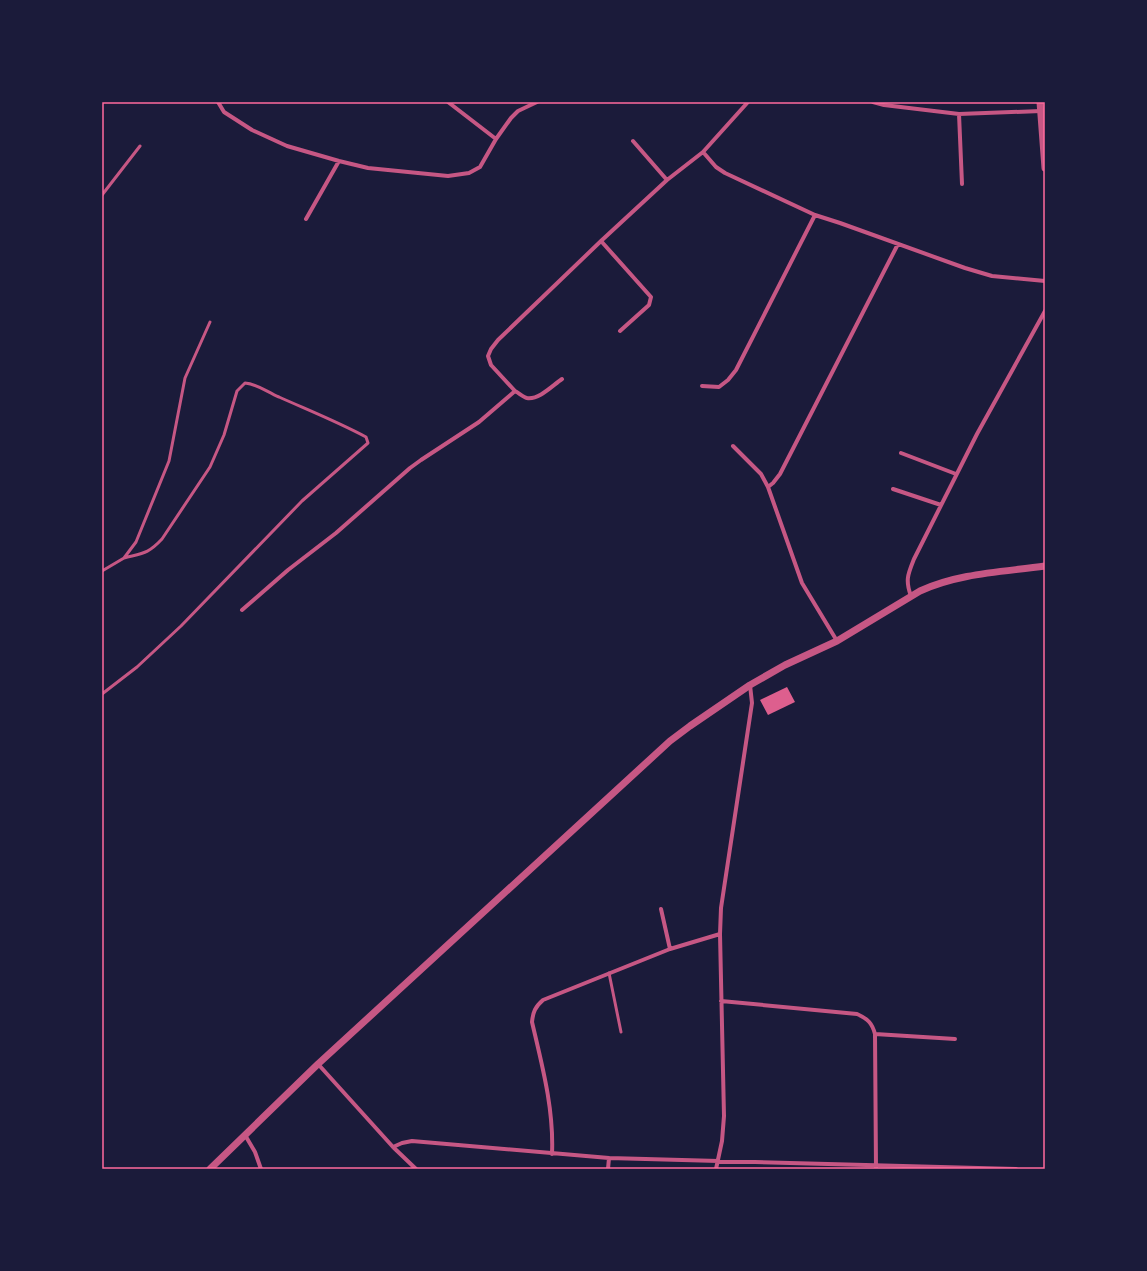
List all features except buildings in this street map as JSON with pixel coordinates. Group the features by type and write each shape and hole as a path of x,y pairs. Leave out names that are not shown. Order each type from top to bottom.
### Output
{"street":[{"path":"218,102 224,112 252,130 287,146 368,168 448,176 469,173 480,167 496,139 511,118 518,111 537,102"},
{"path":"448,102 496,139"},
{"path":"562,379 539,395 532,398 525,397 516,391 491,365 488,356 498,340 667,180 703,152 748,102"},
{"path":"874,102 884,105 959,114 1041,110"},
{"path":"1040,102 1045,168"},
{"path":"959,114 962,184"},
{"path":"634,141 667,180"},
{"path":"703,152 716,167 725,174 815,215 840,222 965,268 992,276 1045,281"},
{"path":"306,219 339,161"},
{"path":"702,386 719,387 728,380 736,370 815,215"},
{"path":"601,241 651,297 649,305 620,331"},
{"path":"768,487 780,474 898,244"},
{"path":"911,596 907,585 908,576 914,559 956,474 1045,311"},
{"path":"242,610 288,570 336,533 410,468 479,422 516,391"},
{"path":"733,446 761,474 768,487 782,521 802,583 836,640"},
{"path":"901,453 956,474"},
{"path":"893,489 941,505"},
{"path":"210,1169 318,1064 670,741 690,726 750,685 785,665 836,640 931,586 960,578 1045,566"},
{"path":"716,1169 722,1141 724,1116 720,934 721,908 752,703 750,685"},
{"path":"661,909 670,949"},
{"path":"552,1154 553,1134 551,1110 532,1022 533,1013 536,1006 543,1000 670,949 720,934"},
{"path":"721,1001 857,1014 867,1018 873,1025 875,1034 876,1167"},
{"path":"875,1034 955,1039"},
{"path":"318,1064 393,1147 416,1169"},
{"path":"245,1135 255,1152 261,1169"},
{"path":"393,1147 402,1143 418,1142 609,1158 876,1167 1016,1169"},
{"path":"608,1169 609,1158"}],"lane":[{"path":"102,195 140,146"},
{"path":"124,558 136,542 169,461 186,378 210,322"},
{"path":"102,571 124,558 153,549 162,539 210,467 224,434 237,391 245,383 254,384 366,437 368,443 302,501 181,626 137,667 102,694"},
{"path":"609,974 621,1032"}]}
